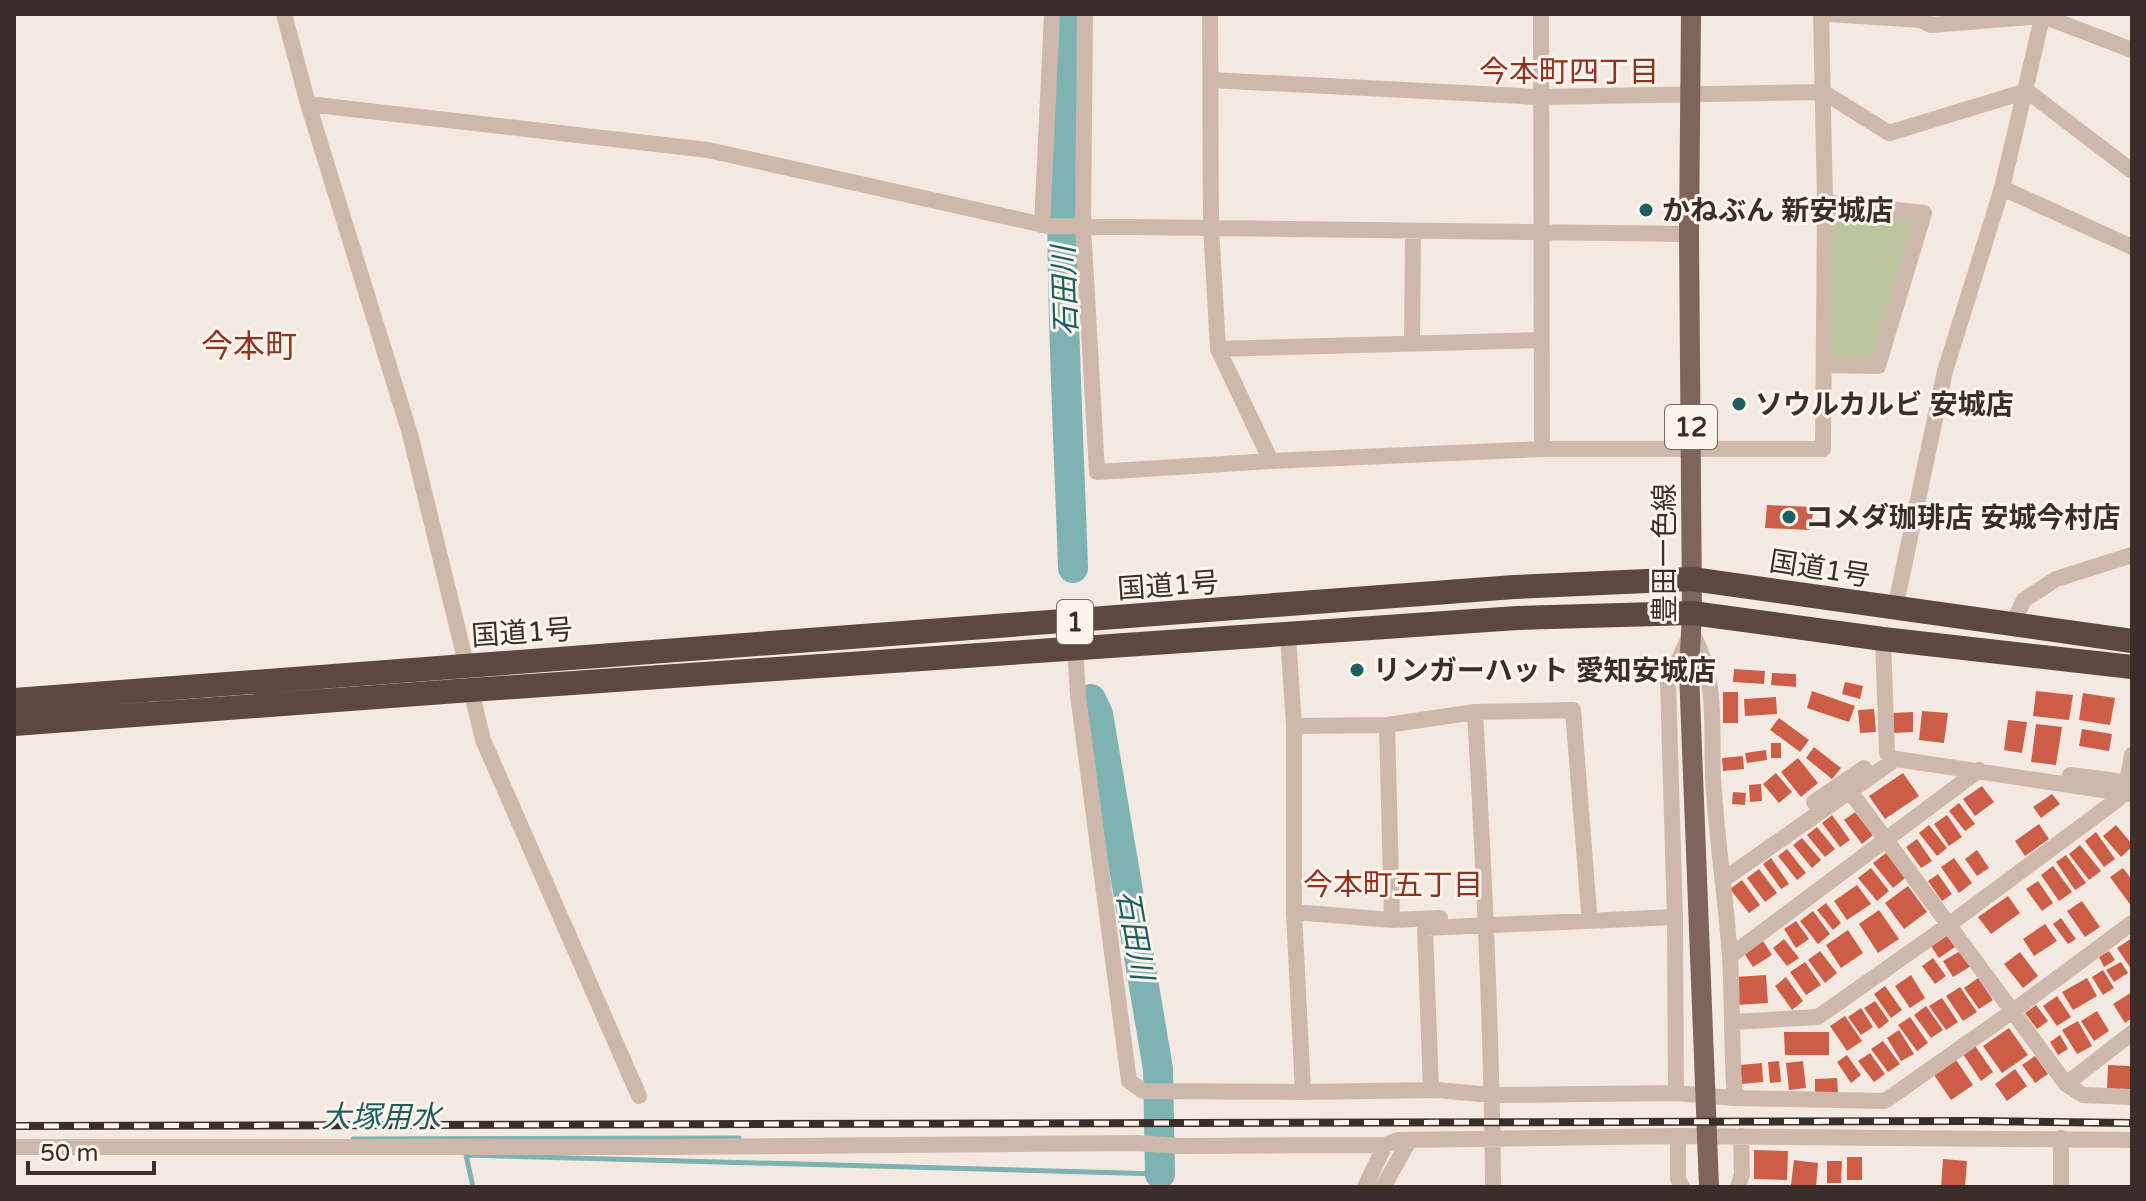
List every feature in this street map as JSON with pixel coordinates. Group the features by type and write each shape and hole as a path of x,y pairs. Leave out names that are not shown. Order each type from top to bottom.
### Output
{"highway":[{"name":"国道1号","path":"14,724 469,678 1514,587 1692,579 2132,641"},
{"name":"国道1号","path":"14,700 1075,649 1517,618 1692,623 1883,639 2132,667"}],"main road":[{"name":"豊田一色線","path":"1691,14 1692,623 1689,672 1709,1187"}],"street":[{"path":"284,14 308,104 410,434 483,740 639,1096"},
{"path":"1045,225 1052,14"},
{"path":"1085,14 1080,226 1097,472 1542,449 1823,449 1825,202 1821,14"},
{"path":"1210,14 1211,226 1218,349 1271,461"},
{"path":"1541,14 1542,449"},
{"path":"1829,14 1921,20 1931,25 2043,15 2132,50"},
{"path":"1895,609 1945,371 2002,188 2043,15"},
{"path":"1210,80 1540,97 1823,92 1889,133 2027,91"},
{"path":"2027,91 2132,171"},
{"path":"308,104 708,150 1045,225 1689,234"},
{"path":"2002,188 2132,247"},
{"path":"1824,365 1878,366 1924,213 1825,202"},
{"path":"1412,344 1413,231"},
{"path":"1218,349 1541,340"},
{"path":"2012,624 2024,600 2056,579 2132,555"},
{"path":"1692,623 1711,686 1713,777 1730,956 1731,1053 1735,1098"},
{"path":"1676,1093 1675,913 1668,682 1692,623"},
{"path":"1288,635 1294,726 1294,912 1303,1092"},
{"path":"1883,639 1887,753"},
{"path":"1075,649 1078,695 1129,1081 1143,1091 1431,1090 1492,1095 1676,1093 1735,1098 1885,1101 2132,923"},
{"path":"1294,726 1387,725 1475,712 1573,710 1589,912"},
{"path":"1475,712 1487,921 1493,1187"},
{"path":"1387,725 1392,920"},
{"path":"1723,874 1847,786 1887,753 1980,769"},
{"path":"1733,1022 1818,1017 2118,799 2128,788 2132,755"},
{"path":"1847,786 1896,759 2128,788"},
{"path":"1730,956 1980,769"},
{"path":"1847,786 2066,1084 2083,1095 2132,1097"},
{"path":"1294,912 1392,920 1487,921 1675,913"},
{"path":"1431,1090 1425,928 1589,912 1675,913"},
{"path":"2066,1084 2132,1033"},
{"path":"1678,1136 1678,1179 1682,1187"},
{"path":"14,1147 1385,1145 1398,1140 1678,1136 2132,1140"},
{"path":"1738,1187 1742,1174 1741,1136"},
{"path":"2061,1138 2061,1187"},
{"path":"1383,1187 1409,1141"},
{"path":"1365,1187 1385,1145"}],"green space":[{"path":"1831,208 1916,219 1872,360 1831,358"}],"building":[{"name":"コメダ珈琲店 安城今村店","path":"1767,505 1814,507 1810,530 1765,528"},
{"path":"1734,669 1765,671 1764,684 1733,682"},
{"path":"1772,673 1796,674 1796,687 1771,685"},
{"path":"1845,682 1863,686 1860,699 1842,694"},
{"path":"1812,691 1855,706 1849,722 1807,708"},
{"path":"2036,691 2073,695 2069,720 2033,716"},
{"path":"1723,692 1738,692 1738,723 1723,723"},
{"path":"2083,693 2115,698 2110,725 2079,720"},
{"path":"1776,697 1777,714 1745,716 1744,699"},
{"path":"1874,709 1876,732 1860,733 1858,710"},
{"path":"1922,711 1948,713 1944,743 1919,740"},
{"path":"1913,712 1913,732 1894,733 1893,713"},
{"path":"1779,718 1809,740 1800,752 1770,730"},
{"path":"2008,720 2027,722 2022,753 2004,750"},
{"path":"2036,724 2062,727 2056,765 2031,762"},
{"path":"2082,729 2112,734 2109,751 2079,746"},
{"path":"1771,743 1781,743 1781,758 1771,758"},
{"path":"1814,747 1841,768 1832,779 1806,758"},
{"path":"1766,750 1767,760 1747,763 1745,753"},
{"path":"1743,756 1744,769 1723,771 1722,758"},
{"path":"1798,758 1818,783 1801,797 1781,772"},
{"path":"1776,773 1792,792 1779,803 1763,784"},
{"path":"1903,773 1919,796 1885,819 1869,796"},
{"path":"1761,784 1762,801 1750,802 1749,785"},
{"path":"1982,786 1994,802 1975,816 1963,799"},
{"path":"1733,792 1746,793 1745,805 1732,804"},
{"path":"2052,794 2060,804 2041,818 2033,807"},
{"path":"1959,803 1975,824 1965,831 1949,811"},
{"path":"1855,812 1873,835 1862,844 1844,820"},
{"path":"1832,815 1850,840 1840,847 1822,823"},
{"path":"1947,815 1962,837 1949,846 1934,824"},
{"path":"2039,824 2049,839 2025,856 2015,841"},
{"path":"1929,825 1947,848 1937,856 1919,833"},
{"path":"2116,825 2132,844 2121,857 2103,836"},
{"path":"1817,827 1835,849 1825,857 1807,835"},
{"path":"2096,832 2115,859 2104,867 2085,841"},
{"path":"1802,838 1821,860 1812,868 1793,845"},
{"path":"1917,839 1932,861 1921,868 1906,847"},
{"path":"2080,845 2101,871 2089,880 2069,854"},
{"path":"1787,849 1806,873 1797,880 1778,856"},
{"path":"1977,850 1989,868 1977,876 1965,859"},
{"path":"1886,853 1905,878 1893,888 1873,863"},
{"path":"2066,855 2086,883 2075,890 2056,862"},
{"path":"1771,858 1789,884 1781,889 1763,864"},
{"path":"1954,858 1972,883 1959,893 1941,867"},
{"path":"2053,866 2072,892 2059,901 2041,875"},
{"path":"1871,868 1889,891 1877,901 1858,878"},
{"path":"2123,868 2132,880 2132,907 2110,877"},
{"path":"1759,869 1777,893 1765,902 1747,878"},
{"path":"1938,874 1952,894 1942,901 1928,881"},
{"path":"1742,880 1760,905 1749,913 1730,889"},
{"path":"2038,881 2053,903 2042,911 2026,889"},
{"path":"1857,885 1871,904 1847,920 1834,901"},
{"path":"1908,886 1927,912 1904,929 1885,903"},
{"path":"2008,896 2020,913 1991,934 1978,917"},
{"path":"2082,901 2100,927 2085,937 2067,911"},
{"path":"1826,903 1841,923 1833,930 1817,910"},
{"path":"1879,910 1899,939 1878,953 1859,924"},
{"path":"1813,911 1830,934 1818,944 1800,921"},
{"path":"2061,918 2076,939 2068,944 2053,924"},
{"path":"1796,921 1809,939 1796,948 1784,929"},
{"path":"2045,924 2057,941 2034,956 2023,939"},
{"path":"1848,930 1863,953 1841,968 1826,945"},
{"path":"1947,936 1955,947 1939,958 1931,946"},
{"path":"2132,938 2132,970 2117,948"},
{"path":"1784,939 1799,958 1787,966 1773,948"},
{"path":"1763,941 1772,955 1753,967 1744,953"},
{"path":"1962,950 1971,966 1953,977 1943,961"},
{"path":"1820,951 1837,973 1825,983 1808,960"},
{"path":"2109,951 2115,960 2104,967 2099,957"},
{"path":"2020,952 2038,976 2023,988 2004,964"},
{"path":"1933,958 1946,976 1935,984 1922,966"},
{"path":"1805,962 1821,985 1806,995 1790,972"},
{"path":"2121,962 2128,973 2114,982 2106,970"},
{"path":"2103,970 2114,988 2103,995 2092,977"},
{"path":"1766,975 1768,1003 1737,1005 1735,977"},
{"path":"1911,975 1925,998 1910,1008 1895,986"},
{"path":"1786,977 1803,1001 1792,1010 1775,986"},
{"path":"1978,978 1993,1000 1979,1009 1964,988"},
{"path":"2087,978 2097,996 2073,1010 2062,992"},
{"path":"1885,986 1902,1010 1891,1018 1874,994"},
{"path":"1960,987 1977,1012 1963,1021 1946,996"},
{"path":"2132,992 2132,1018 2125,1023 2113,1004"},
{"path":"2057,996 2071,1017 2057,1026 2043,1006"},
{"path":"1942,998 1958,1022 1946,1030 1929,1006"},
{"path":"1875,1001 1889,1021 1879,1029 1864,1008"},
{"path":"2036,1005 2048,1021 2037,1029 2025,1013"},
{"path":"1926,1006 1943,1030 1931,1038 1914,1015"},
{"path":"1861,1008 1873,1027 1861,1035 1848,1017"},
{"path":"2097,1011 2109,1031 2094,1041 2081,1021"},
{"path":"1845,1016 1862,1041 1847,1051 1830,1026"},
{"path":"1910,1017 1928,1043 1917,1051 1898,1025"},
{"path":"2078,1021 2092,1046 2077,1054 2062,1030"},
{"path":"2009,1028 2028,1055 2002,1073 1983,1046"},
{"path":"1899,1030 1914,1054 1901,1061 1887,1038"},
{"path":"1784,1032 1829,1032 1829,1055 1785,1055"},
{"path":"2060,1035 2068,1049 2058,1055 2050,1042"},
{"path":"1883,1041 1900,1064 1888,1072 1871,1049"},
{"path":"1975,1046 1993,1072 1981,1081 1963,1054"},
{"path":"1870,1053 1885,1074 1874,1082 1858,1061"},
{"path":"1847,1055 1861,1075 1851,1083 1837,1062"},
{"path":"2035,1056 2048,1074 2035,1083 2022,1065"},
{"path":"1956,1060 1973,1085 1951,1100 1934,1075"},
{"path":"1779,1061 1781,1082 1770,1083 1768,1062"},
{"path":"1803,1061 1806,1088 1789,1090 1786,1063"},
{"path":"1762,1063 1763,1082 1742,1084 1740,1065"},
{"path":"2108,1065 2131,1066 2131,1089 2107,1089"},
{"path":"2015,1069 2027,1086 2007,1101 1995,1084"},
{"path":"1837,1078 1838,1093 1815,1093 1815,1079"},
{"path":"1754,1150 1788,1151 1787,1180 1754,1179"},
{"path":"1847,1157 1862,1157 1862,1180 1847,1180"},
{"path":"1943,1159 1967,1161 1965,1187 1941,1187"},
{"path":"1794,1160 1818,1163 1816,1187 1791,1185"},
{"path":"1827,1161 1842,1161 1841,1183 1827,1183"}],"waterway":[{"name":"石田川","path":"1070,14 1062,222 1073,568"},
{"name":"石田川","path":"1091,699 1098,714 1158,1069 1160,1174"},
{"name":"大塚用水","path":"353,1139 739,1138"},
{"path":"473,1187 466,1155 1160,1174 1160,1187"}],"railway":[{"path":"14,1126 2132,1123"}],"place":[{"name":"かねぶん 新安城店","path":"1646,210"},
{"name":"ソウルカルビ 安城店","path":"1739,404"},
{"name":"コメダ珈琲店 安城今村店","path":"1789,517"},
{"name":"リンガーハット 愛知安城店","path":"1357,670"}],"district":[{"name":"今本町四丁目","path":"1569,72"},
{"name":"今本町","path":"249,346"},
{"name":"今本町五丁目","path":"1393,885"}]}
